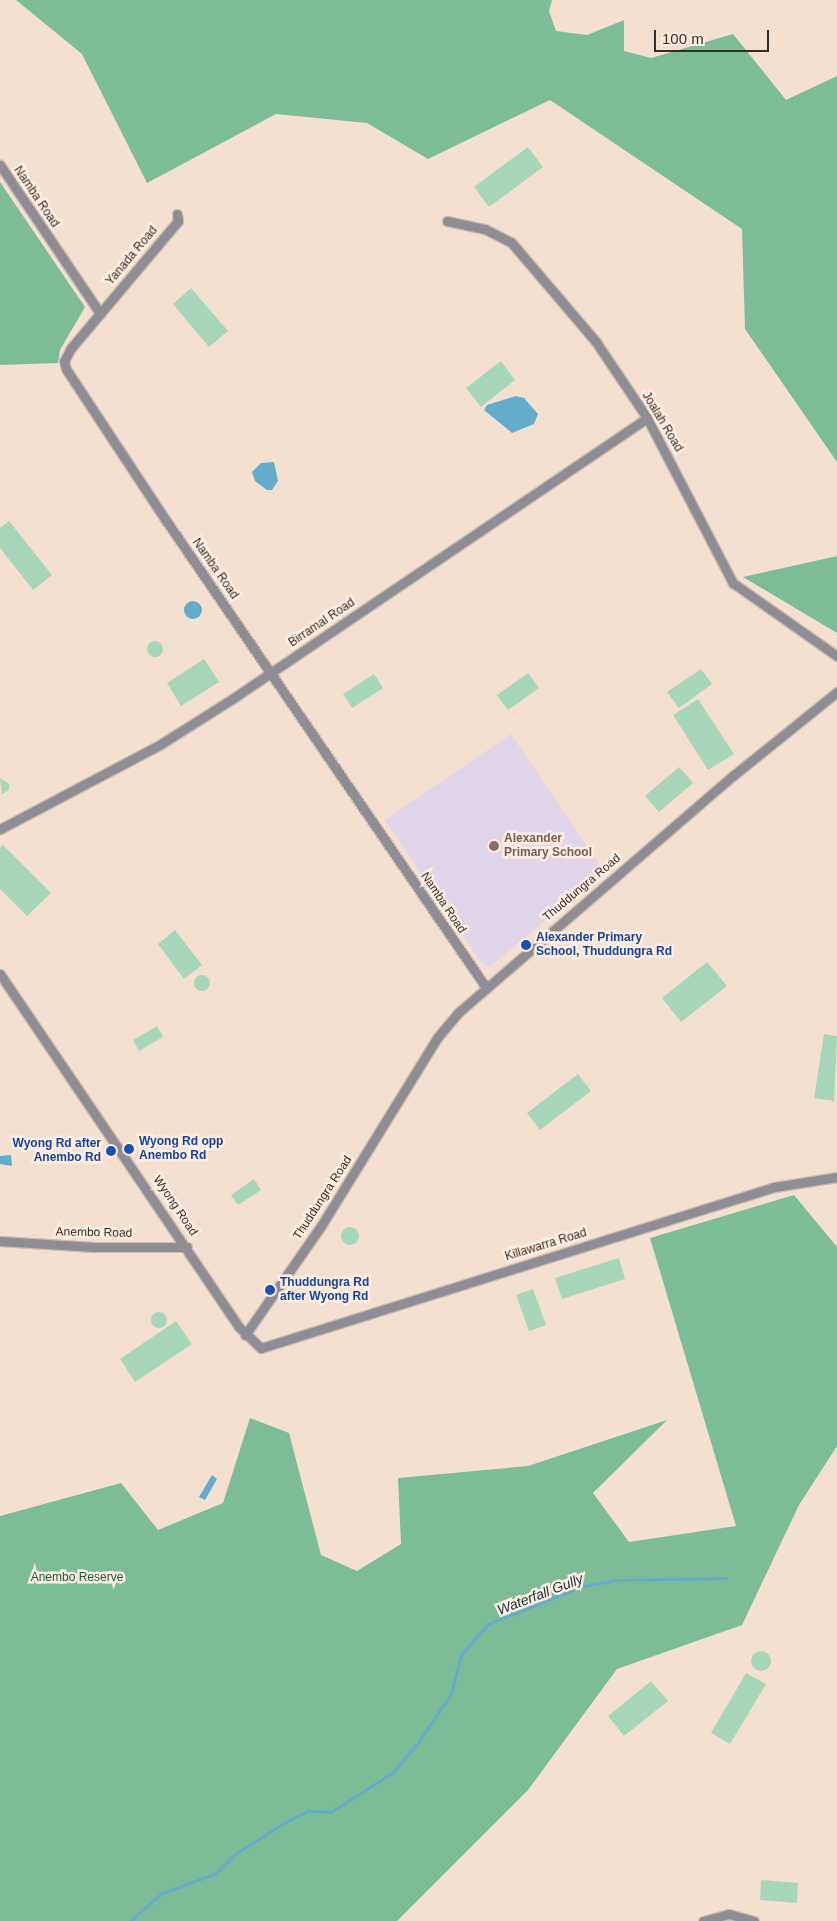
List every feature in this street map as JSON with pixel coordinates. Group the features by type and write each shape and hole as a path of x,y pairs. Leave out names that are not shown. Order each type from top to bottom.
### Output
{"street":[{"name":"Namba Road","path":"0,165 100,313 67,353 66,369 485,986"},
{"name":"Yanada Road","path":"100,313 178,221 177,214"},
{"name":"Joalah Road","path":"447,221 485,229 511,242 596,342 646,418 734,583 837,656"},
{"name":"Birramal Road","path":"0,829 161,744 271,672 646,418"},
{"name":"Thuddungra Road","path":"245,1335 321,1226 437,1038 485,986 837,692"},
{"name":"Wyong Road","path":"0,974 245,1335 256,1345 265,1347"},
{"name":"Killawarra Road","path":"265,1347 774,1188 837,1177"},
{"name":"Anembo Road","path":"0,1241 85,1247 187,1247"},
{"path":"702,1921 730,1914 754,1921"}],"shaded area":[{"name":"Alexander Primary School","path":"511,734 604,871 491,966 482,964 385,820"}],"green space":[{"path":"16,0 552,0 549,11 556,31 587,35 624,20 624,51 651,58 733,34 786,100 837,76 837,462 745,329 742,229 550,100 428,159 367,123 276,114 147,183 82,54"},
{"path":"528,147 543,167 489,207 474,187"},
{"path":"0,182 85,307 60,350 58,363 0,365"},
{"path":"191,288 228,331 209,347 173,304"},
{"path":"501,361 515,380 481,407 466,388"},
{"path":"9,521 52,575 33,590 0,548 0,528"},
{"path":"837,556 837,633 743,577"},
{"path":"152,641 158,641 163,646 161,655 152,657 147,652 147,646"},
{"path":"204,659 219,682 181,706 167,683"},
{"path":"701,669 712,684 679,708 667,692"},
{"path":"528,673 539,688 508,710 497,695"},
{"path":"374,674 383,688 352,708 343,694"},
{"path":"698,699 734,754 708,770 673,715"},
{"path":"679,767 693,783 659,812 645,796"},
{"path":"0,778 9,784 9,790 2,794"},
{"path":"3,845 51,893 27,916 0,889 0,848"},
{"path":"175,930 202,965 184,979 158,944"},
{"path":"707,962 727,986 681,1022 662,998"},
{"path":"199,975 205,975 210,980 208,989 199,991 194,986 194,980"},
{"path":"157,1026 163,1037 139,1051 133,1040"},
{"path":"824,1034 837,1036 834,1101 814,1098"},
{"path":"578,1074 591,1091 540,1130 527,1113"},
{"path":"254,1179 261,1190 238,1205 231,1195"},
{"name":"Anembo Reserve","path":"794,1195 837,1247 837,1446 799,1505 742,1625 617,1669 528,1790 397,1921 0,1921 0,1516 121,1483 158,1530 223,1503 250,1418 289,1433 321,1555 357,1571 401,1544 398,1478 528,1466 667,1420 593,1493 629,1542 736,1526 650,1238"},
{"path":"350,1227 356,1230 359,1236 356,1242 350,1245 344,1242 341,1236 344,1230"},
{"path":"619,1258 625,1279 562,1299 555,1278"},
{"path":"533,1289 546,1325 529,1331 516,1295"},
{"path":"156,1312 162,1312 167,1317 165,1326 156,1328 151,1323 151,1317"},
{"path":"176,1321 192,1344 135,1382 120,1359"},
{"path":"761,1651 768,1654 771,1661 768,1668 761,1671 754,1668 751,1661 754,1654"},
{"path":"746,1673 766,1684 730,1744 711,1733"},
{"path":"651,1681 668,1701 624,1736 608,1716"},
{"path":"761,1880 798,1883 797,1903 760,1900"}],"water":[{"path":"516,396 524,398 538,414 534,424 512,433 484,410 487,405"},
{"path":"274,462 278,481 272,490 267,490 255,481 252,472 261,463"},
{"path":"193,601 199,604 202,610 199,616 193,619 187,616 184,610 187,604"},
{"path":"11,1155 12,1166 0,1164 0,1156"},
{"path":"212,1475 217,1479 205,1500 199,1497"}],"waterway":[{"name":"Waterfall Gully","path":"130,1921 162,1893 215,1874 235,1854 286,1822 308,1811 331,1812 392,1773 418,1743 451,1694 461,1655 488,1624 583,1586 616,1580 726,1578"}],"place":[{"name":"Alexander Primary School","path":"494,846"},
{"name":"Alexander Primary School, Thuddungra Rd","path":"526,945"},
{"name":"Wyong Rd opp Anembo Rd","path":"129,1149"},
{"name":"Wyong Rd after Anembo Rd","path":"111,1151"},
{"name":"Thuddungra Rd after Wyong Rd","path":"270,1290"}]}
